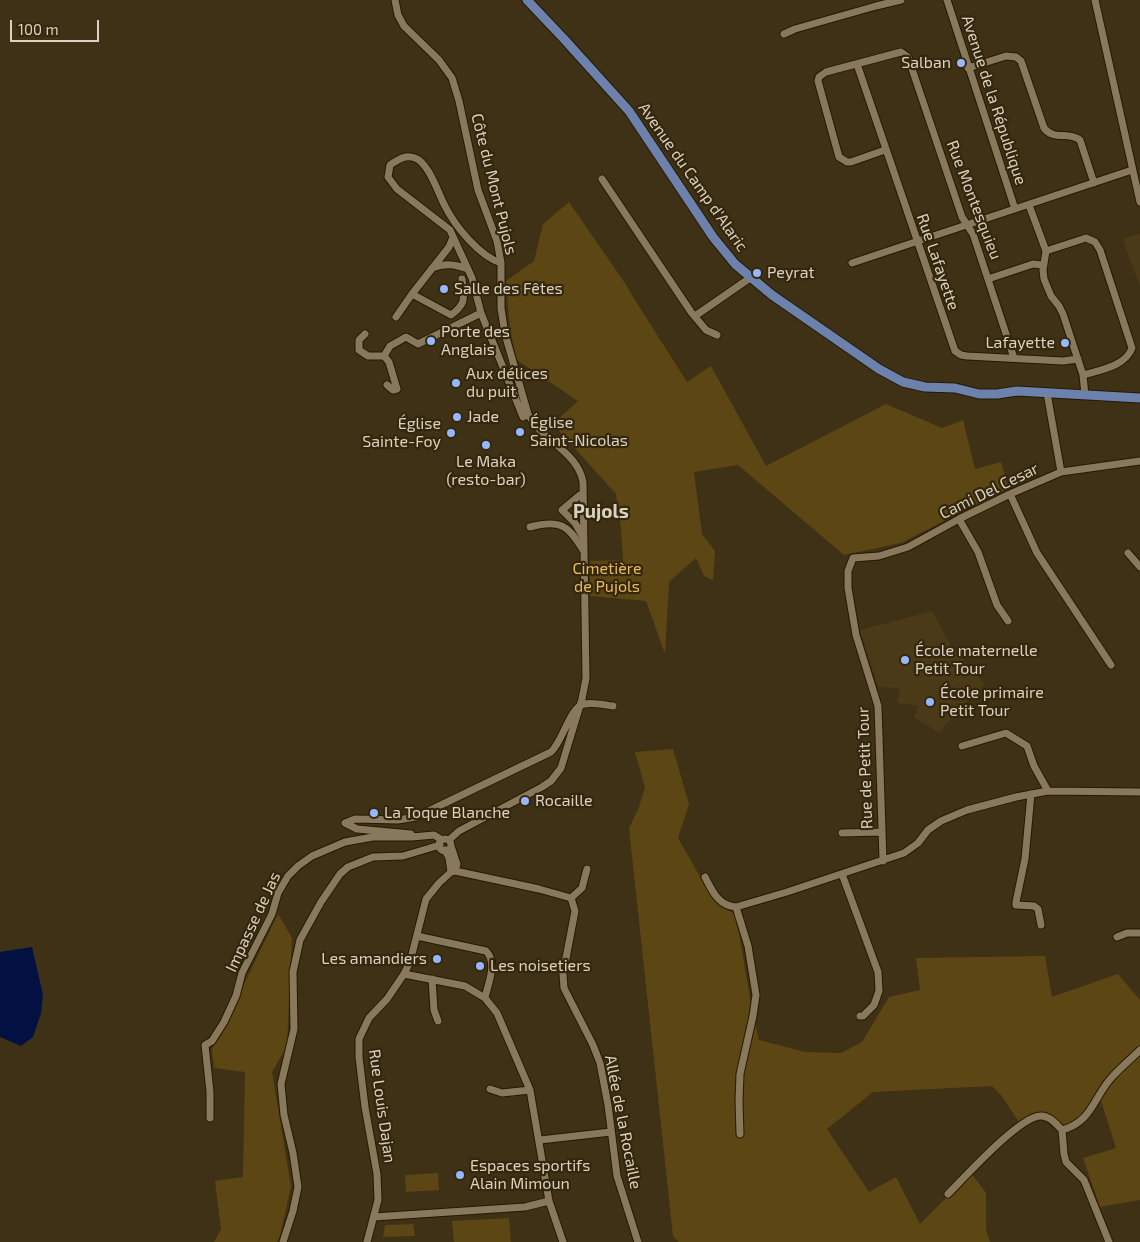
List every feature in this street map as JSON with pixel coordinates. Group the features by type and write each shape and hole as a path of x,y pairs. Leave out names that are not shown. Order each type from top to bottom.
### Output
{"main road":[{"name":"Avenue du Camp d'Alaric","path":"527,0 629,111 713,237 735,264 750,278 879,369 903,382 925,387 955,388 979,394 1017,391 1140,398"}],"street":[{"name":"Côte du Mont Pujols","path":"395,0 398,15 404,26 439,60 452,78 459,100 478,190 497,240 501,263 501,308 523,416"},
{"path":"784,34 794,29 901,0"},
{"name":"Avenue de la République","path":"947,0 1015,209"},
{"path":"1095,0 1140,202"},
{"name":"Rue Montesquieu","path":"856,64 896,52 904,53 908,57 962,217 973,234 1014,358"},
{"path":"968,68 1006,56 1016,57 1021,61 1044,128 1056,136 1069,135 1080,140 1094,183"},
{"path":"856,64 826,72 818,80 837,153 843,161 847,162 886,150"},
{"name":"Rue Lafayette","path":"856,64 956,351 961,355 967,356 1063,361 1078,359"},
{"path":"282,1242 293,1211 298,1187 293,1152 284,1115 281,1084 294,1029 293,972 300,940 321,902 340,874 348,866 373,857 403,856 445,844 459,832 551,781 561,768 579,707 587,668 583,482 578,467 535,425 523,416 481,313 472,278 450,230 396,189 388,177 390,165 401,157 414,157 422,163 445,207 458,227 481,250 501,263"},
{"path":"852,263 1132,170"},
{"path":"602,179 694,316 706,330 717,335"},
{"name":"Avenue de la République","path":"1029,205 1046,251 1043,275 1049,293 1061,309 1083,375 1085,395"},
{"path":"396,317 449,247 453,237"},
{"path":"1046,251 1086,238 1095,242 1100,250 1132,348 1130,355 1124,361 1083,375"},
{"path":"432,268 443,264 456,264 468,268"},
{"path":"988,279 1033,264 1044,265"},
{"path":"694,316 750,278"},
{"path":"412,294 451,316 460,308 464,300 462,279"},
{"path":"384,356 390,346 406,337 418,344 481,313"},
{"path":"365,334 360,340 359,350 368,356 384,356"},
{"path":"384,356 389,362 397,389 393,390 387,384"},
{"path":"1047,393 1061,472"},
{"name":"Cami Del Cesar","path":"853,558 879,556 908,548 959,519 1061,472 1140,460"},
{"path":"1010,494 1037,553 1111,665"},
{"path":"583,495 580,495 562,510 575,523 584,537"},
{"path":"959,519 978,552 997,605 1008,621"},
{"path":"530,527 550,522 563,525 575,537 584,551"},
{"path":"1128,554 1140,567"},
{"name":"Rue de Petit Tour","path":"853,558 848,571 848,588 856,635 878,706 882,861"},
{"path":"587,869 582,888 572,898 539,889 453,872 445,844 434,835 412,837 411,834 357,829 345,823 355,819 398,820 416,817 551,752 562,738 576,708 584,704 613,706"},
{"path":"962,746 1006,733 1027,746 1034,766 1048,791"},
{"path":"705,877 719,901 736,907 788,892 904,853 918,843 928,830 941,821 966,810 1048,791 1140,792"},
{"path":"1031,794 1025,859 1016,905 1034,906 1038,909 1041,925"},
{"path":"842,833 882,832"},
{"name":"Impasse de Jas","path":"210,1118 210,1092 205,1045 212,1041 224,1022 236,996 242,973 272,914 278,893 288,876 312,856 345,842 373,837 412,837"},
{"name":"Rue Louis Dajan","path":"367,1242 378,1200 377,1174 365,1107 359,1057 360,1039 369,1018 387,999 410,962 426,899 439,883 453,872"},
{"path":"842,874 878,972 879,991 874,1005 864,1016 860,1016"},
{"name":"Allée de la Rocaille","path":"572,898 575,911 563,974 564,988 594,1045 600,1063 608,1105 617,1176 638,1242"},
{"path":"736,907 748,946 756,995 740,1074 740,1134"},
{"path":"1118,937 1127,933 1140,933"},
{"path":"417,936 486,951 490,955 492,966 485,998"},
{"path":"410,962 414,969 422,976"},
{"path":"404,974 422,976 465,986 485,998 496,1013 530,1090 549,1201 563,1242"},
{"path":"432,979 434,1010 438,1021"},
{"path":"1062,1130 1071,1128 1086,1117 1112,1077 1140,1050"},
{"path":"490,1090 502,1094 530,1090"},
{"path":"948,1194 990,1150 1033,1117 1045,1116 1062,1130 1066,1162 1084,1180 1109,1242"},
{"path":"540,1140 611,1132"},
{"path":"374,1217 525,1207 549,1201"}],"shaded area":[{"path":"1140,234 1140,286 1125,247 1124,238"},
{"path":"932,611 950,644 985,685 957,711 939,733 914,717 918,706 897,703 900,688 878,687 860,630"},
{"path":"32,947 43,995 41,1013 33,1037 21,1046 0,1037 0,952"}],"green space":[{"name":"Cimetière de Pujols","path":"569,202 629,289 687,382 711,366 766,466 886,404 942,428 963,420 975,469 1001,462 1008,488 901,543 844,555 738,465 694,472 702,534 715,551 713,580 704,576 696,558 669,582 665,654 646,601 590,596 590,561 623,560 616,494 553,424 578,401 517,360 510,330 506,281 534,261 543,224"},
{"path":"673,749 689,804 678,838 714,901 736,915 759,1040 805,1052 841,1053 862,1042 889,997 920,990 916,958 1045,956 1052,997 1118,974 1140,1000 1140,1200 1100,1207 1083,1158 1116,1148 1098,1091 1080,1117 1070,1124 1063,1126 1051,1117 1042,1114 1037,1114 1019,1122 1001,1095 992,1086 873,1092 827,1129 869,1192 896,1177 920,1224 971,1173 986,1193 986,1230 990,1242 679,1242 673,1236 629,828 639,807 645,787 635,752"},
{"path":"278,914 292,938 287,1046 272,1072 291,1186 277,1242 214,1242 221,1229 215,1181 243,1177 245,1072 214,1068 212,1050"},
{"path":"438,1173 439,1190 406,1192 405,1175"},
{"path":"509,1218 511,1242 454,1242 452,1221"},
{"path":"413,1224 415,1236 383,1237 385,1225"}],"place":[{"name":"Salban","path":"961,63"},
{"name":"Peyrat","path":"757,273"},
{"name":"Salle des Fêtes","path":"444,289"},
{"name":"Porte des Anglais","path":"431,341"},
{"name":"Lafayette","path":"1065,343"},
{"name":"Aux délices du puit","path":"456,383"},
{"name":"Jade","path":"457,417"},
{"name":"Église Saint-Nicolas","path":"520,432"},
{"name":"Église Sainte-Foy","path":"451,433"},
{"name":"Le Maka (resto-bar)","path":"486,445"},
{"name":"École maternelle Petit Tour","path":"905,660"},
{"name":"École primaire Petit Tour","path":"930,702"},
{"name":"Rocaille","path":"525,801"},
{"name":"La Toque Blanche","path":"374,813"},
{"name":"Les amandiers","path":"437,959"},
{"name":"Les noisetiers","path":"480,966"},
{"name":"Espaces sportifs Alain Mimoun","path":"460,1175"}],"district":[{"name":"Pujols","path":"601,512"}]}
